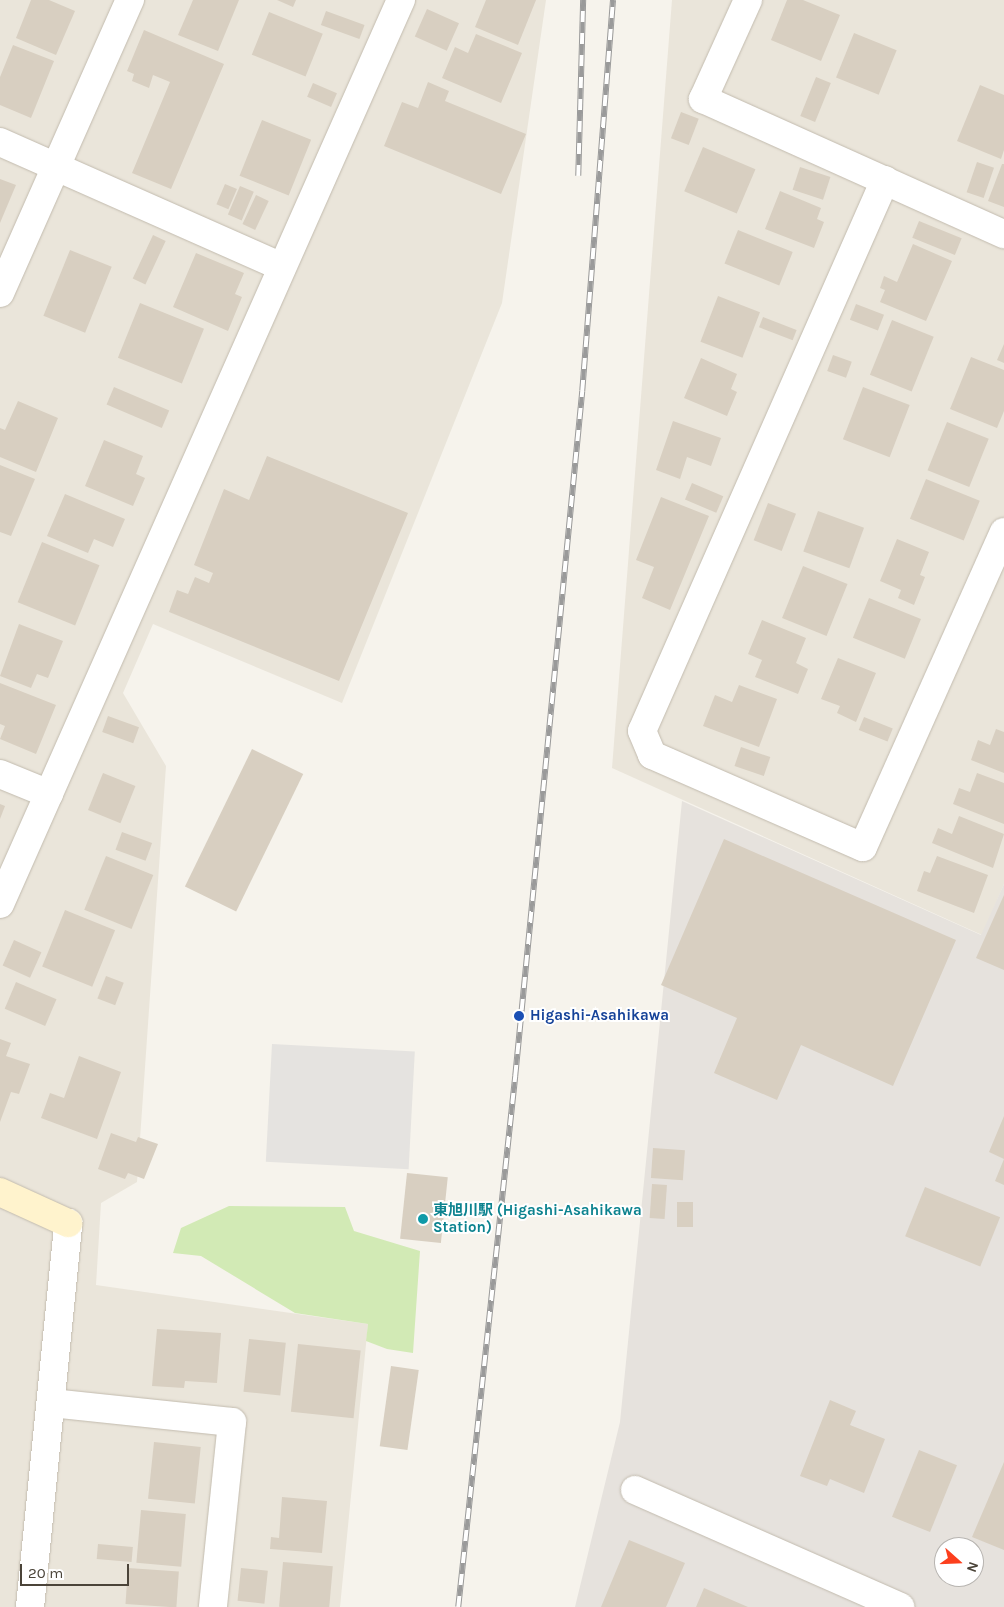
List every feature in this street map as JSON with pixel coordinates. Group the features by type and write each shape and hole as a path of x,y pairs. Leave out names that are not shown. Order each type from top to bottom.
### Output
{"main road":[{"path":"0,1192 68,1223"}],"street":[{"path":"0,294 130,0"},
{"path":"0,904 401,0"},
{"path":"748,0 703,99 1004,234"},
{"path":"0,142 282,267"},
{"path":"886,180 642,731 652,755 863,847 1004,532"},
{"path":"0,774 49,794"},
{"path":"30,1607 68,1223"},
{"path":"50,1403 232,1422 213,1607"},
{"path":"635,1490 900,1607"}],"shaded area":[{"path":"0,0 546,0 502,303 342,703 153,624 123,693 166,766 137,1182 101,1203 96,1285 368,1324 340,1607 0,1607"},
{"path":"672,0 1004,0 1004,884 982,935 612,768"},
{"path":"682,801 981,935 1004,884 1004,1607 575,1607 620,1422"},
{"path":"272,1044 415,1051 409,1169 266,1162"}],"green space":[{"path":"229,1206 345,1207 354,1231 420,1251 413,1353 387,1349 366,1341 368,1324 295,1313 201,1256 173,1253 181,1228"}],"building":[{"path":"31,0 49,0 75,11 56,55 16,38"},
{"path":"193,0 239,0 218,51 178,35"},
{"path":"277,0 296,0 293,7"},
{"path":"486,0 536,0 518,45 475,27"},
{"path":"787,0 803,0 840,15 821,61 771,40"},
{"path":"427,9 459,23 447,51 415,36"},
{"path":"326,11 365,25 359,39 321,25"},
{"path":"269,12 323,34 306,76 252,55"},
{"path":"144,30 224,64 171,189 132,173 170,82 153,75 149,88 132,81 134,74 127,71"},
{"path":"854,33 897,50 879,95 836,78"},
{"path":"476,34 522,53 501,103 442,78 455,47 468,53"},
{"path":"13,45 54,61 31,118 0,105 0,77"},
{"path":"816,77 831,83 815,122 800,116"},
{"path":"428,82 449,91 445,101 526,134 501,194 384,146 402,102 418,108"},
{"path":"313,83 337,93 331,107 307,97"},
{"path":"980,85 1004,95 1004,150 1001,159 957,141"},
{"path":"681,112 699,119 689,145 671,138"},
{"path":"262,120 311,140 289,195 240,176"},
{"path":"703,147 755,169 737,213 684,191"},
{"path":"977,162 994,168 984,198 967,192"},
{"path":"1002,164 1004,164 1004,207 988,201"},
{"path":"800,167 830,177 823,200 793,190"},
{"path":"0,179 16,185 0,223"},
{"path":"225,184 237,189 228,209 216,204"},
{"path":"240,186 254,192 242,220 228,215"},
{"path":"780,191 821,208 817,219 824,222 814,248 765,229"},
{"path":"256,195 269,201 255,230 242,224"},
{"path":"919,221 962,238 955,255 912,238"},
{"path":"738,230 793,252 779,285 725,263"},
{"path":"153,235 166,241 145,284 133,279"},
{"path":"913,244 952,261 926,321 880,302 885,290 880,288 884,276 897,282"},
{"path":"70,250 112,267 85,333 43,316"},
{"path":"196,253 244,273 235,294 242,297 228,331 173,307"},
{"path":"718,296 760,312 742,358 700,342"},
{"path":"140,303 204,329 182,384 118,358"},
{"path":"856,304 884,315 878,331 850,320"},
{"path":"763,317 797,330 793,340 759,327"},
{"path":"892,320 934,337 912,392 870,375"},
{"path":"1004,344 1004,363 997,360"},
{"path":"833,355 852,362 846,378 827,371"},
{"path":"971,357 1004,370 1004,411 997,428 950,409"},
{"path":"701,358 737,374 731,389 737,392 727,416 684,398"},
{"path":"114,387 169,410 162,428 107,404"},
{"path":"863,387 910,405 890,457 843,439"},
{"path":"18,401 58,418 36,472 0,457 0,428 5,430"},
{"path":"673,421 721,438 711,466 687,457 680,479 656,470"},
{"path":"947,422 989,439 969,487 928,470"},
{"path":"104,440 143,456 136,474 145,478 133,506 85,486"},
{"path":"267,456 408,513 339,681 169,612 177,590 188,594 195,577 209,583 213,573 194,565 224,489 249,500"},
{"path":"0,465 35,479 11,536 0,532"},
{"path":"926,479 980,501 964,541 910,519"},
{"path":"692,483 723,496 716,513 685,500"},
{"path":"65,494 125,519 113,547 94,539 88,553 47,536"},
{"path":"661,497 709,516 670,610 642,598 654,567 636,560"},
{"path":"768,503 796,514 782,551 754,540"},
{"path":"818,511 864,528 849,568 803,551"},
{"path":"897,539 929,552 920,575 925,577 914,605 898,598 901,590 880,581"},
{"path":"42,542 99,565 75,625 18,602"},
{"path":"803,566 848,584 827,636 782,618"},
{"path":"869,598 921,619 905,659 853,638"},
{"path":"762,620 806,638 796,663 808,669 798,694 755,677 762,660 748,654"},
{"path":"19,624 63,641 48,678 37,674 31,688 0,676"},
{"path":"838,658 876,673 856,722 837,713 840,706 821,699"},
{"path":"0,683 56,705 36,754 0,739 5,726 0,724"},
{"path":"739,685 777,699 759,747 703,726 715,695 732,702"},
{"path":"108,716 139,727 133,743 102,732"},
{"path":"864,717 893,729 887,742 859,730"},
{"path":"996,729 1004,732 1004,773 971,760 978,740 990,745"},
{"path":"741,747 770,757 764,776 734,766"},
{"path":"252,749 303,774 236,912 185,887"},
{"path":"103,773 135,786 120,823 88,810"},
{"path":"977,773 1004,783 1004,824 953,804 959,788 970,792"},
{"path":"0,804 5,806 0,819"},
{"path":"959,816 1004,834 993,868 932,843 938,828 952,834"},
{"path":"122,832 152,843 146,861 116,850"},
{"path":"724,839 956,940 893,1086 801,1045 777,1100 714,1073 737,1018 661,985"},
{"path":"106,856 153,875 132,929 84,910"},
{"path":"937,856 988,875 974,913 917,891 924,871 930,873"},
{"path":"1004,895 1004,970 976,958"},
{"path":"65,910 115,930 92,987 42,967"},
{"path":"14,940 41,952 30,978 3,966"},
{"path":"106,976 124,983 115,1005 97,998"},
{"path":"16,982 57,999 45,1026 5,1009"},
{"path":"0,1039 11,1043 6,1056 30,1064 19,1094 11,1092 0,1122"},
{"path":"79,1056 121,1072 97,1139 41,1118 50,1093 64,1098"},
{"path":"1004,1116 1004,1159 989,1152"},
{"path":"111,1133 136,1142 138,1137 158,1144 144,1179 128,1173 125,1179 98,1169"},
{"path":"653,1148 685,1150 683,1180 651,1178"},
{"path":"1004,1159 1004,1185 995,1181"},
{"name":"東旭川駅 (Higashi-Asahikawa Station)","path":"407,1173 448,1177 441,1243 400,1239"},
{"path":"652,1184 667,1185 665,1219 650,1218"},
{"path":"925,1187 1000,1217 980,1266 905,1236"},
{"path":"677,1202 693,1202 693,1227 677,1227"},
{"path":"157,1329 221,1333 217,1383 185,1381 184,1388 152,1386"},
{"path":"249,1339 286,1343 280,1396 243,1392"},
{"path":"298,1344 361,1351 354,1418 291,1412"},
{"path":"391,1366 419,1370 407,1450 380,1446"},
{"path":"830,1400 856,1411 850,1425 885,1439 864,1493 830,1479 827,1486 800,1476"},
{"path":"154,1442 201,1447 195,1504 148,1499"},
{"path":"919,1450 957,1465 930,1532 892,1517"},
{"path":"1004,1462 1004,1550 984,1542 984,1537 972,1537"},
{"path":"282,1497 327,1501 322,1553 270,1549 271,1537 279,1538"},
{"path":"141,1510 186,1514 181,1567 136,1563"},
{"path":"629,1540 685,1563 666,1607 601,1607"},
{"path":"98,1544 133,1547 132,1562 97,1559"},
{"path":"283,1562 333,1566 329,1607 279,1607"},
{"path":"128,1568 179,1572 176,1607 125,1604"},
{"path":"241,1568 268,1571 264,1604 238,1601"},
{"path":"704,1588 748,1607 696,1607"}],"railway":[{"path":"578,176 583,0"},
{"path":"458,1607 515,1076 582,391 613,0"}],"place":[{"name":"Higashi-Asahikawa","path":"519,1016"},
{"name":"東旭川駅 (Higashi-Asahikawa Station)","path":"423,1219"}]}
